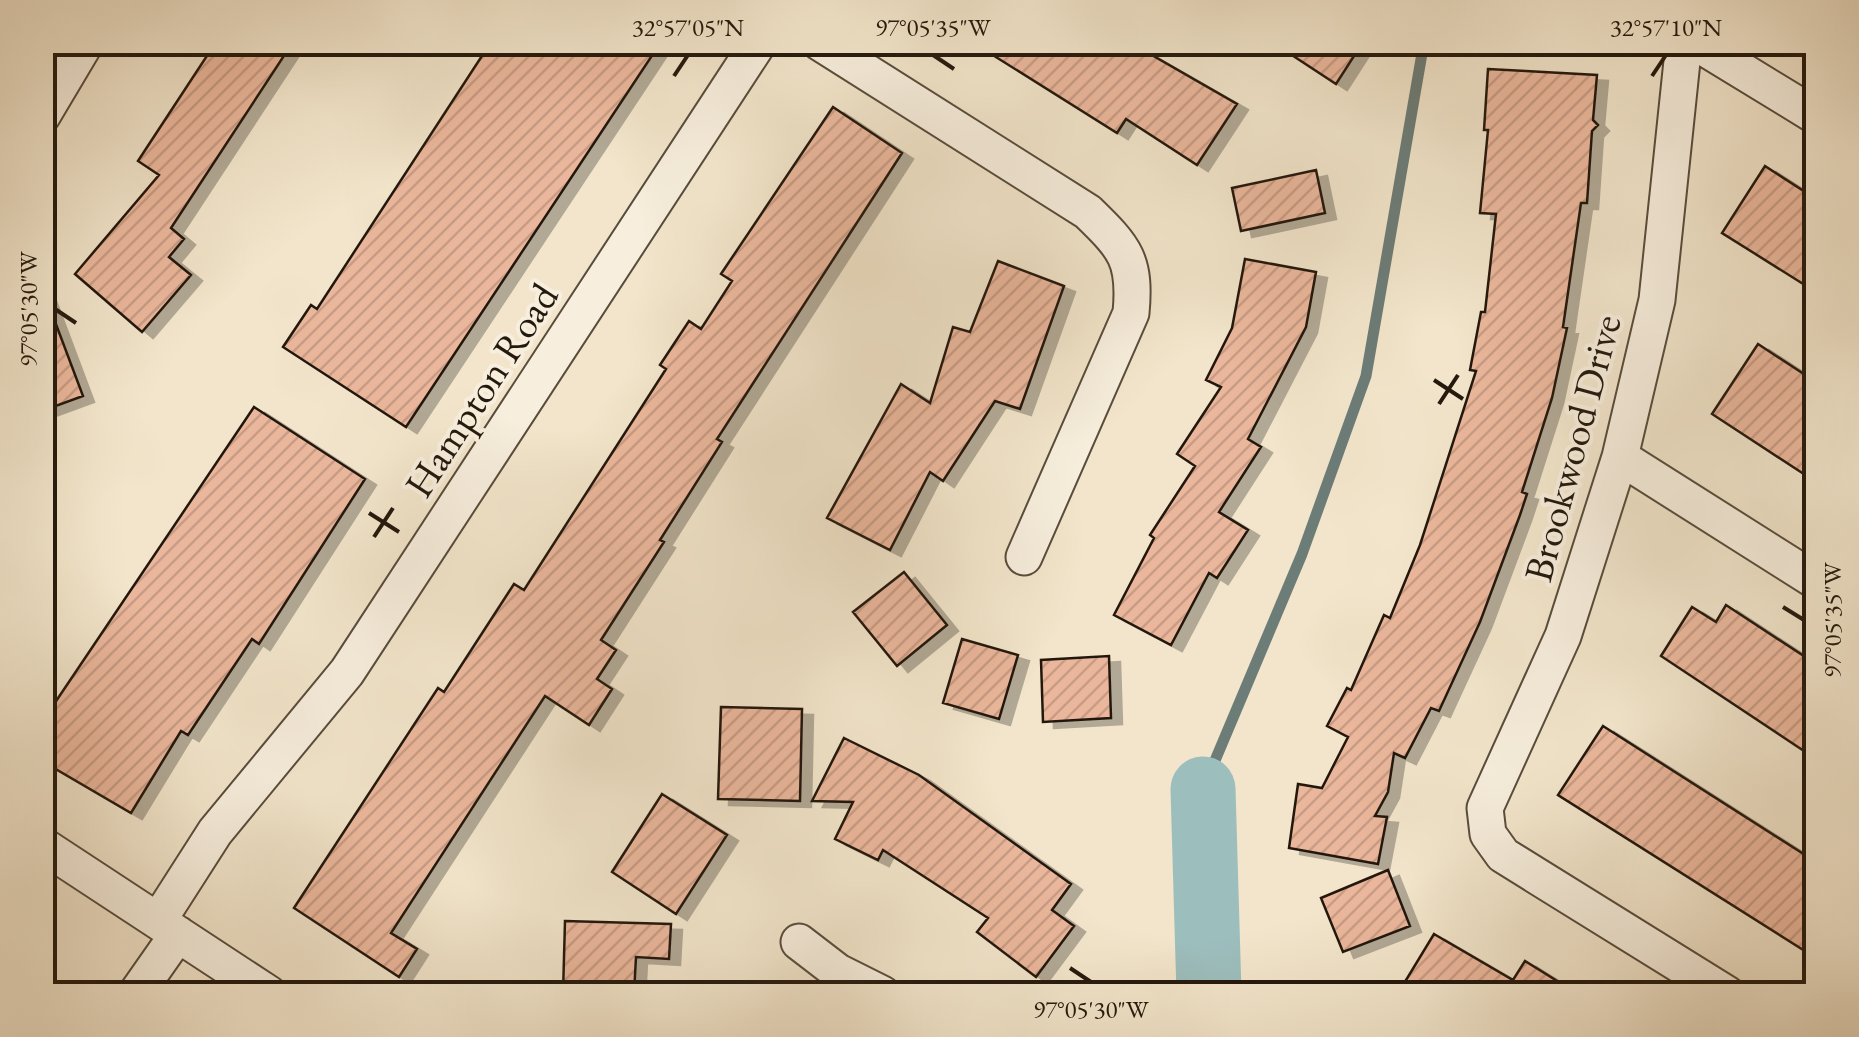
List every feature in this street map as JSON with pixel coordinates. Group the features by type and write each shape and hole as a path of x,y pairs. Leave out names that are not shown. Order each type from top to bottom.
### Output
{"street":[{"path":"42,116 86,42"},
{"name":"Hampton Road","path":"136,994 216,832 347,672 759,42"},
{"path":"819,42 1088,212 1119,242 1135,274 1131,313 1024,556"},
{"name":"Brookwood Drive","path":"1684,42 1657,300 1620,458 1563,636 1485,808 1488,834 1502,856 1728,994"},
{"path":"1695,42 1816,116"},
{"path":"1620,458 1816,581"},
{"path":"42,846 269,994"},
{"path":"799,942 838,972 882,994"}],"building":[{"path":"216,42 293,42 171,228 184,239 169,257 191,275 142,332 75,274 159,175 138,161"},
{"path":"491,42 661,42 406,427 283,347 311,305 317,309"},
{"path":"972,42 1129,42 1237,104 1197,165 1126,119 1117,133"},
{"path":"1272,42 1363,42 1336,84"},
{"path":"1488,69 1597,75 1593,120 1598,125 1592,131 1587,203 1581,203 1563,327 1567,328 1552,398 1522,492 1527,494 1480,622 1439,711 1431,708 1405,758 1394,753 1388,792 1375,816 1387,817 1378,864 1289,848 1298,784 1322,788 1348,737 1327,726 1347,688 1351,690 1384,615 1390,618 1420,545 1476,371 1470,370 1481,312 1485,312 1496,214 1480,213 1488,130 1484,130"},
{"path":"833,107 902,153 717,439 722,442 601,640 616,650 597,679 612,689 589,725 545,696 391,933 417,949 399,977 294,908 438,688 444,692 514,584 524,590 666,369 660,365 689,321 701,329 732,281 721,274"},
{"path":"1765,166 1816,199 1816,292 1722,233"},
{"path":"1316,170 1325,213 1241,231 1232,188"},
{"path":"1245,259 1316,272 1306,327 1248,439 1261,447 1219,512 1248,530 1217,578 1209,573 1171,645 1114,615 1154,538 1150,535 1195,466 1177,454 1221,387 1206,380 1232,328"},
{"path":"998,261 1064,286 1020,409 995,401 943,481 930,472 890,550 827,518 901,384 930,403 953,327 970,332"},
{"path":"45,295 83,396 42,411 42,296"},
{"path":"1758,344 1816,382 1816,482 1712,414"},
{"path":"254,407 365,479 259,644 252,639 188,735 181,731 131,813 42,761 42,722"},
{"path":"904,572 947,625 897,666 853,612"},
{"path":"1726,605 1816,664 1816,759 1661,656 1692,607 1716,622"},
{"path":"962,639 1018,655 999,719 943,703"},
{"path":"1109,656 1111,718 1043,722 1041,660"},
{"path":"721,707 802,709 800,801 718,799"},
{"path":"1603,726 1816,862 1816,958 1558,795"},
{"path":"844,738 919,775 1071,884 1052,910 1074,926 1036,977 977,932 988,918 883,850 878,860 835,839 853,802 812,801"},
{"path":"662,794 727,835 676,914 612,872"},
{"path":"1388,870 1410,926 1343,952 1321,898"},
{"path":"565,921 671,924 669,959 636,957 634,994 563,994"},
{"path":"1434,934 1513,980 1525,961 1578,994 1419,994 1403,985"}],"waterway":[{"path":"1203,789 1302,554 1366,376 1424,42"},
{"path":"1203,789 1209,994"}]}
